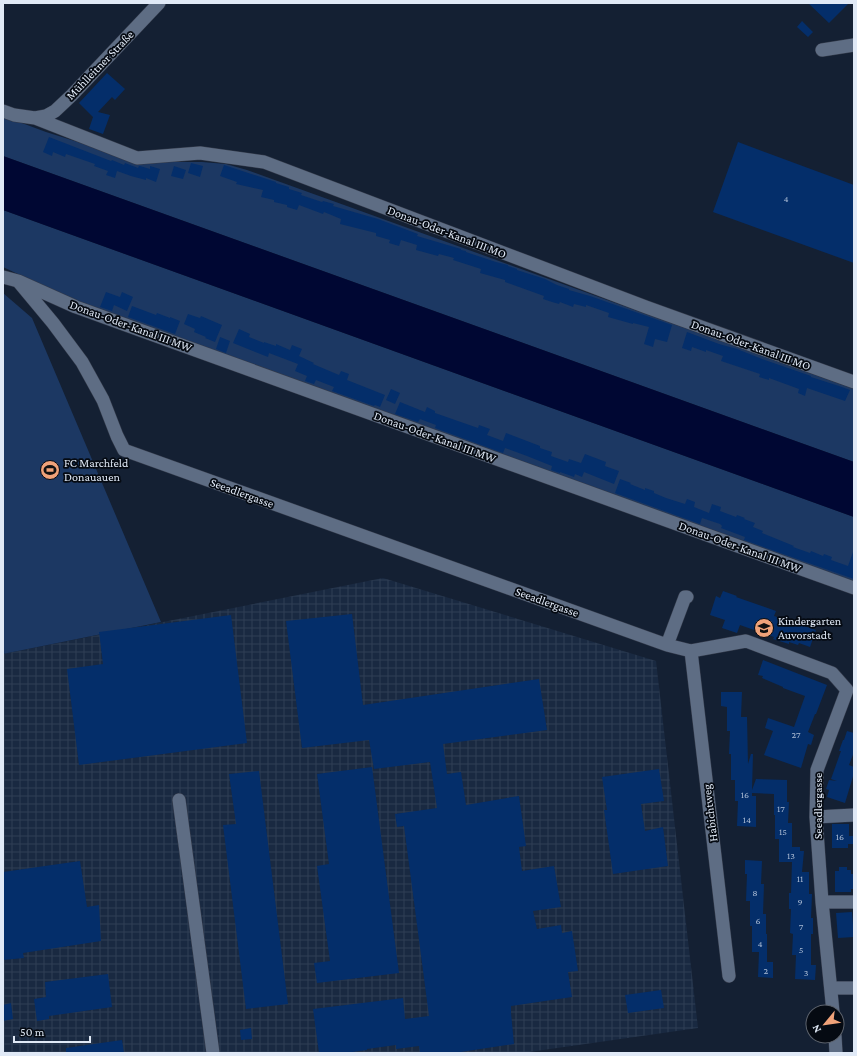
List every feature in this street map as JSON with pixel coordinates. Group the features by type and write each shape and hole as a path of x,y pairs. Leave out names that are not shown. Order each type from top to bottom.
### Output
{"street":[{"name":"Mühlleitner Straße","path":"34,118 46,116 55,111 159,3"},
{"path":"822,50 854,45"},
{"path":"3,111 14,115 34,118"},
{"name":"Donau-Oder-Kanal III MO","path":"34,118 137,158 200,153 264,162 646,307 854,382"},
{"path":"3,277 18,281"},
{"name":"Donau-Oder-Kanal III MW","path":"18,281 76,307 854,588"},
{"name":"Seeadlergasse","path":"18,281 82,362 103,400 124,450 667,645 691,651 746,642 832,673 847,690 817,770 816,817 822,902 833,1004"},
{"path":"667,645 686,597"},
{"name":"Habichtweg","path":"691,651 730,976"},
{"path":"179,800 213,1053"},
{"path":"816,817 854,815"},
{"path":"822,902 854,902"},
{"path":"832,988 854,988"}],"shaded area":[{"path":"3,116 46,132 142,162 202,162 226,164 247,170 854,389 854,462 3,156"},
{"path":"3,156 854,462 854,517 3,210"},
{"path":"3,210 854,517 854,584 79,303 3,267"},
{"name":"FC Marchfeld Donauauen","path":"3,293 32,318 161,622 3,654"},
{"path":"383,578 656,661 698,1028 522,1053 3,1053 3,654"}],"building":[{"path":"808,3 849,3 829,23"},
{"path":"802,21 813,32 808,37 797,27"},
{"path":"107,73 125,89 115,100 112,97 98,112 110,115 103,134 89,129 93,117 79,103"},
{"path":"49,137 124,165 125,163 138,168 140,166 150,169 150,166 160,169 156,182 117,171 115,178 106,175 108,171 94,166 95,164 66,154 65,157 53,152 52,156 43,152"},
{"path":"738,142 854,185 854,263 713,212"},
{"path":"191,163 203,166 200,177 188,173"},
{"path":"224,165 289,187 289,189 302,193 301,195 322,202 334,204 333,206 378,219 418,234 417,236 508,265 517,270 545,279 569,290 672,325 667,342 655,339 653,347 644,344 649,327 608,317 609,313 586,305 586,307 574,304 573,307 560,302 559,304 543,299 544,296 505,282 505,280 480,273 481,269 453,260 454,258 439,254 438,256 416,250 417,245 401,240 399,246 389,243 390,240 376,236 376,233 340,224 341,219 324,212 323,214 299,205 297,210 287,207 287,205 274,202 274,200 261,197 263,190 236,184 237,182 220,176"},
{"path":"174,166 186,170 183,179 171,176"},
{"path":"106,292 120,297 122,292 133,297 127,311 114,305 112,311 100,307"},
{"path":"132,306 156,315 157,313 180,321 175,334 128,317"},
{"path":"188,314 200,318 201,316 222,325 215,342 194,332 195,329 184,324"},
{"path":"239,329 250,334 249,337 264,343 276,346 276,344 290,350 292,345 302,349 299,356 314,363 313,364 339,375 341,371 349,374 347,380 385,395 380,407 332,391 334,387 316,380 314,384 305,381 307,376 295,371 298,364 269,353 268,357 233,343"},
{"path":"687,332 850,390 845,401 807,388 805,396 798,393 799,389 769,378 769,380 759,377 760,374 721,361 723,356 692,347 691,351 682,348"},
{"path":"220,337 230,341 226,353 216,349"},
{"path":"391,389 400,393 395,404 386,400"},
{"path":"400,402 425,412 427,407 435,411 435,413 478,428 479,425 490,429 487,435 503,441 506,433 540,446 540,448 552,452 551,456 568,462 569,459 581,463 585,454 606,462 605,466 619,471 614,484 584,472 582,477 575,474 574,477 560,473 551,470 552,466 505,448 503,453 435,428 436,425 420,419 418,422 395,414"},
{"path":"620,479 645,490 645,488 654,491 654,493 685,504 687,499 695,502 694,507 709,513 712,504 721,507 720,511 736,517 737,515 755,523 753,527 763,531 762,533 810,553 811,551 823,556 824,554 832,557 831,560 848,566 854,552 854,579 744,540 745,537 721,528 722,526 720,524 702,518 700,524 615,493"},
{"path":"723,591 776,611 774,616 816,630 810,647 799,643 798,645 789,642 789,644 773,639 774,637 740,625 737,633 722,628 725,620 710,615 716,596 720,598"},
{"path":"352,614 363,705 539,679 547,730 443,744 447,774 461,772 466,805 519,796 526,846 519,847 522,871 554,866 561,907 533,911 537,929 561,925 562,933 572,931 578,971 568,972 572,997 511,1006 514,1044 454,1053 420,1053 419,1046 396,1049 396,1045 345,1053 319,1053 313,1009 403,998 405,1019 429,1016 404,826 397,827 395,814 437,808 430,762 374,769 369,740 302,748 286,621"},
{"path":"231,615 247,743 79,765 67,669 103,664 99,632"},
{"path":"763,660 827,685 808,732 814,735 811,745 808,744 801,768 764,755 773,731 765,728 768,718 794,727 805,696 783,688 762,678 763,676 758,675"},
{"path":"721,692 742,692 741,717 747,717 748,764 751,754 753,754 752,790 756,779 787,780 787,802 789,802 788,823 792,823 792,847 800,847 800,851 804,851 802,872 809,872 809,894 812,894 811,918 813,918 813,934 811,934 811,965 816,965 815,980 795,979 796,955 792,955 793,934 790,933 791,909 789,909 792,862 779,862 779,839 775,839 774,794 752,793 752,796 756,796 756,827 737,826 738,801 735,801 735,780 731,780 731,754 729,754 730,731 727,731 727,707 721,706"},
{"path":"847,731 854,733 854,752 849,765 854,767 854,773 845,803 827,797 829,790 826,789 829,780 837,781 831,779 841,751 839,751"},
{"path":"372,767 399,973 317,983 314,963 330,961 317,866 329,864 317,774"},
{"path":"659,769 664,801 641,804 645,831 663,827 668,866 613,874 604,810 607,810 602,777"},
{"path":"259,771 288,1004 246,1009 223,825 236,824 229,774"},
{"path":"832,824 849,824 849,836 854,836 854,844 848,844 848,848 832,848"},
{"path":"745,860 762,861 761,884 764,884 763,914 766,914 767,962 773,962 773,978 758,977 759,952 752,952 750,901 746,901 747,874 745,874"},
{"path":"80,861 87,907 99,905 101,941 23,953 24,958 3,960 3,872"},
{"path":"839,867 847,867 847,870 851,870 851,874 854,874 854,889 851,889 851,892 835,892 835,871 839,871"},
{"path":"852,912 854,937 838,938 836,913"},
{"path":"108,974 112,1007 49,1016 49,1019 37,1021 34,999 46,997 45,982"},
{"path":"661,990 664,1008 628,1013 625,995"},
{"path":"11,1003 13,1019 3,1021 3,1005"},
{"path":"251,1028 252,1039 241,1040 240,1030"},
{"path":"122,1040 124,1053 66,1053 66,1048"}],"place":[{"name":"FC Marchfeld Donauauen","path":"50,470"},
{"name":"Kindergarten Auvorstadt","path":"764,628"}]}
